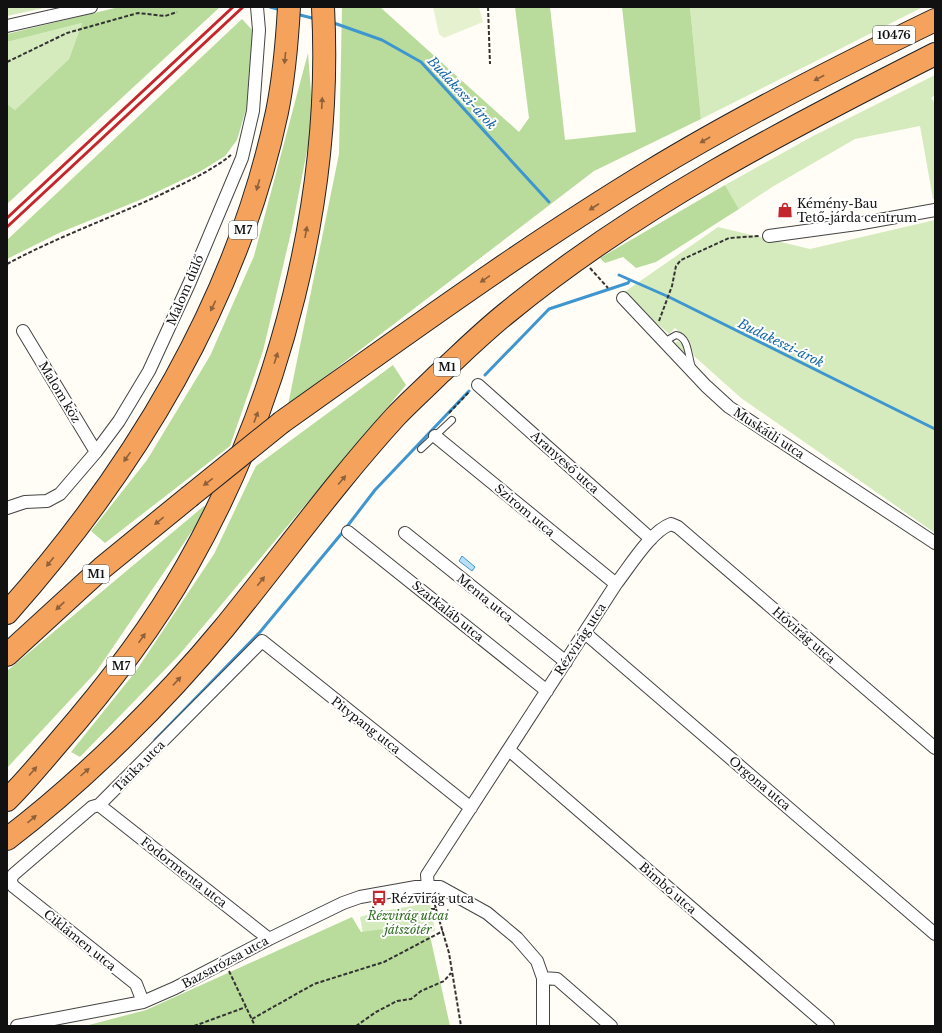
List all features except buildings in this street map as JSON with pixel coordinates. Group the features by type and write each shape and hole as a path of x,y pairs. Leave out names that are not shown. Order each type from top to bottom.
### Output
{"highway":[{"name":"10476","path":"854,60 935,11"},
{"name":"M7","path":"7,613 31,586 95,503 149,425 185,363 218,296 239,244 268,149 282,85 289,13"},
{"name":"M7","path":"7,800 82,715 135,647 163,606 195,552 246,446 279,350 302,257 317,166 322,117 323,17"},
{"name":"M1","path":"7,655 102,568 282,422 456,298 642,176 714,135 854,60 935,20"},
{"name":"M1","path":"7,839 87,770 159,701 223,629 321,505 396,415 506,313 550,279 634,220 710,174 935,54"}],"street":[{"path":"7,26 91,7"},
{"name":"Malom dűlő","path":"7,508 21,503 44,502 55,498 96,452 123,416 149,371 238,170 253,111 259,30 257,7"},
{"path":"769,236 857,224 935,210"},
{"name":"Muskátli utca","path":"623,298 695,374 730,407 935,543"},
{"name":"Malom köz","path":"23,331 96,452"},
{"name":"Aranyeső utca","path":"478,384 651,539"},
{"name":"Szirom utca","path":"435,436 616,584"},
{"name":"Rézvirág utca","path":"434,887 427,875 616,584 651,539 664,526 672,524"},
{"name":"Hóvirág utca","path":"672,524 678,527 935,748"},
{"name":"Szarkaláb utca","path":"348,532 547,691"},
{"name":"Menta utca","path":"405,533 566,662"},
{"name":"Orgona utca","path":"585,633 935,934"},
{"name":"Tátika utca","path":"10,883 14,874 92,807 99,805 262,641"},
{"name":"Pitypang utca","path":"262,641 471,808"},
{"name":"Bimbó utca","path":"508,750 828,1026"},
{"name":"Fodormenta utca","path":"99,805 269,939"},
{"name":"Ciklámen utca","path":"10,883 136,984 143,1002"},
{"name":"Bazsarózsa utca","path":"17,1026 143,1002 175,988 269,939 360,897 416,887 434,887"},
{"path":"434,887 487,913 517,938 537,961 543,978 543,1026"},
{"path":"543,978 557,979 611,1026"}],"lane":[{"path":"421,449 452,420"}],"path":[{"path":"488,7 490,64"},
{"path":"7,62 67,33 138,13 165,16 177,12"},
{"path":"7,264 44,244 139,205 203,174 246,142"},
{"path":"652,328 659,321 669,295 676,266 681,260 729,238 769,236"},
{"path":"588,265 608,288"},
{"path":"445,416 478,384"},
{"path":"434,887 434,901 443,931 460,1026"},
{"path":"431,909 436,909"},
{"path":"252,1019 314,984 384,962 443,931"},
{"path":"225,962 255,1026"},
{"path":"356,1026 376,1012 392,1004 411,999 421,991 444,981 451,973"},
{"path":"194,1026 246,1007"}],"green space":[{"path":"7,7 48,7 7,16"},
{"path":"119,7 220,7 7,204 7,104 15,110 69,59 82,23 7,42 7,34"},
{"path":"342,7 380,7 519,132 529,118 515,7 550,7 565,140 636,132 622,7 690,7 701,119 594,171 288,405 339,154"},
{"path":"433,7 479,7 483,22 444,38 439,34"},
{"path":"690,7 923,7 701,119"},
{"path":"242,19 255,33 253,86 237,140 225,156 201,171 142,199 59,233 7,259 7,240"},
{"path":"82,23 69,59 15,110 7,104 7,42"},
{"path":"308,53 313,120 292,228 263,351 230,446 105,543 91,531 147,460 210,356 254,256"},
{"path":"935,75 935,95 931,98 935,103 935,199 933,199 920,126 855,139 772,187 739,209 725,185 813,136"},
{"path":"725,185 739,209 656,262 636,268 623,257 605,263 600,258"},
{"path":"935,220 935,533 741,398 694,356 690,342 675,328 669,334 623,293 718,227 810,249"},
{"path":"677,341 683,344 685,360 673,346"},
{"path":"393,365 406,385 179,655 80,757 71,752 136,671 214,554 256,466"},
{"path":"204,506 207,509 96,672 7,768 7,671"},
{"name":"Rézvirág utcai játszótér","path":"430,903 435,931 408,937 363,934 360,917 376,912"},
{"path":"352,917 361,932 406,926 430,936 450,1026 85,1026 146,1010"}],"water":[{"path":"462,556 475,567 472,571 459,561"}],"waterway":[{"path":"270,7 281,10"},
{"path":"296,14 316,19"},
{"name":"Budakeszi-árok","path":"331,22 382,40 421,62 549,202"},
{"name":"Budakeszi-árok","path":"619,275 669,297 935,429"},
{"path":"485,375 549,309 628,283 630,280"},
{"path":"155,740 260,632 342,533 375,490 469,391"}],"railway":[{"path":"7,218 233,7"},
{"path":"7,227 243,7"}],"place":[{"name":"Kémény-Bau Tető-járda centrum","path":"785,210"},
{"name":"Rézvirág utca","path":"379,898"}]}
